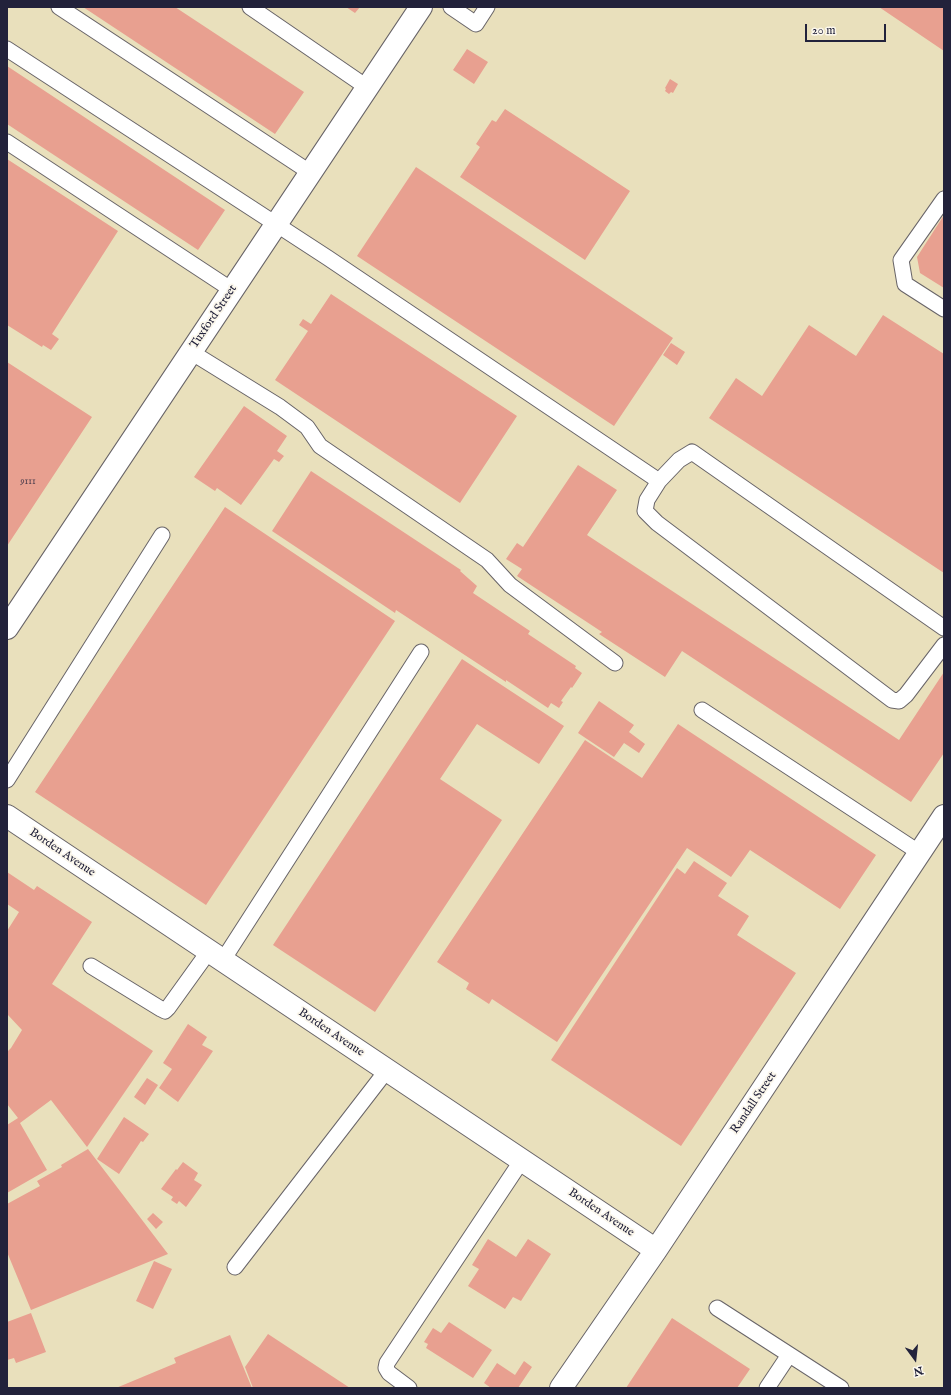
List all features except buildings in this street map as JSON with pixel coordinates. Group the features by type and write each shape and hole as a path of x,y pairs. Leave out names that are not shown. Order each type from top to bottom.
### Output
{"street":[{"name":"Tuxford Street","path":"7,628 421,7"},
{"name":"Borden Avenue","path":"7,816 656,1250"},
{"name":"Randall Street","path":"561,1388 656,1250 944,816"}],"lane":[{"path":"60,7 311,173"},
{"path":"250,7 368,88"},
{"path":"451,7 476,24 487,7"},
{"path":"7,49 276,224 659,481"},
{"path":"7,142 232,290"},
{"path":"944,199 901,260 904,284 944,309"},
{"path":"191,352 280,407 307,427 320,446 487,560 510,585 615,663"},
{"path":"944,628 692,452 679,460 659,481 647,500 645,511 658,523 892,700 899,701 906,695 944,645"},
{"path":"7,780 162,535"},
{"path":"91,966 165,1011 216,956 421,652"},
{"path":"702,710 920,853"},
{"path":"235,1267 387,1070"},
{"path":"409,1388 389,1373 386,1368 387,1363 522,1160"},
{"path":"717,1308 841,1388"},
{"path":"767,1388 789,1355"}]}
